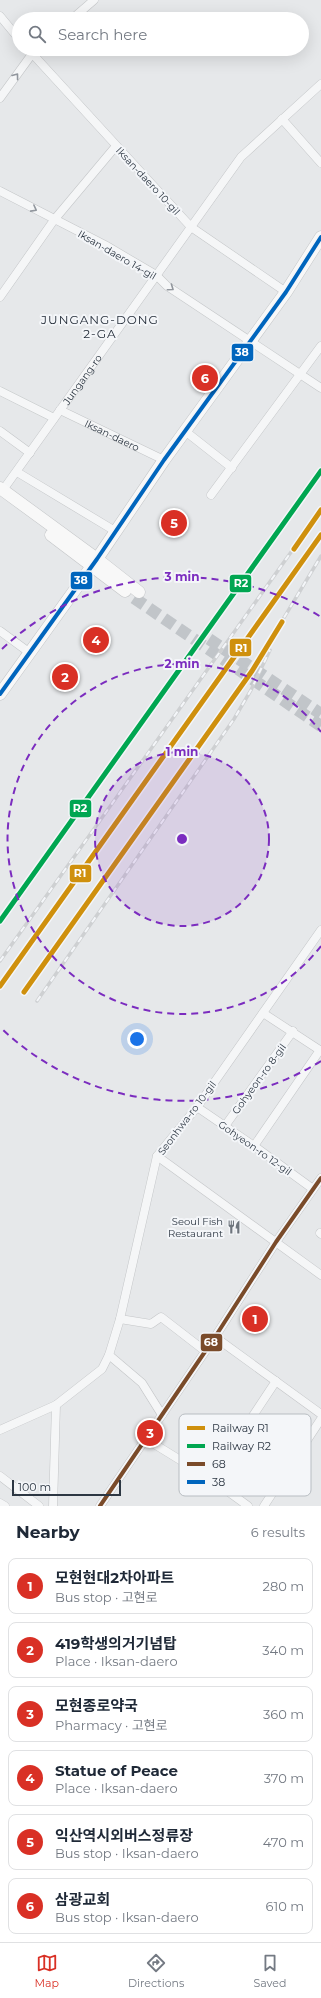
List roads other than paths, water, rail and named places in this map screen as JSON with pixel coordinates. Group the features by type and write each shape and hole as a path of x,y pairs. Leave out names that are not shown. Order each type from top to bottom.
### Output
{"street":[{"path":"80,12 94,0"},
{"path":"0,16 12,31"},
{"path":"0,98 29,56"},
{"name":"Iksan-daero 10-gil","path":"37,56 116,146 191,227 286,292"},
{"name":"Jungang-ro","path":"136,595 1,492 241,157 321,84"},
{"path":"282,119 321,163"},
{"path":"0,297 54,220 116,146"},
{"name":"Iksan-daero 14-gil","path":"0,191 105,245 156,275 167,286 321,388"},
{"path":"0,694 94,563 164,460 286,292 321,237"},
{"path":"211,495 321,346"},
{"path":"0,391 54,418"},
{"name":"Iksan-daero","path":"60,410 164,460"},
{"path":"0,430 30,453"},
{"path":"186,431 232,468"},
{"path":"16,472 115,531"},
{"path":"0,632 30,653"},
{"name":"Seonhwa-ro 10-gil","path":"0,1430 56,1405 102,1369 109,1355 120,1319 157,1156 197,1107 321,930"},
{"path":"254,1146 320,1051 293,1031 263,1013"},
{"name":"Gohyeon-ro 8-gil","path":"225,1126 293,1031"},
{"name":"Gohyeon-ro 12-gil","path":"197,1107 313,1189"},
{"path":"157,1156 321,1275"},
{"path":"100,1506 215,1337 276,1242 321,1178"},
{"path":"120,1319 151,1324 161,1317 205,1351"},
{"path":"215,1337 321,1414"},
{"path":"109,1355 142,1383 162,1415"},
{"path":"255,1414 276,1382"},
{"path":"53,1506 56,1405"},
{"path":"311,1434 321,1419"},
{"path":"146,1439 179,1459"},
{"path":"0,1476 39,1506"},
{"path":"234,1496 248,1506"},
{"path":"264,1506 271,1496"},
{"path":"0,1502 5,1506"}],"tunnel":[{"path":"134,598 321,726"},
{"path":"209,639 321,714"}],"railway":[{"path":"0,921 321,471"},
{"path":"0,961 321,510"},
{"path":"0,986 321,535"},
{"path":"24,992 252,671 321,556"},
{"path":"37,1001 234,719 251,690 270,650"}],"rail line":[{"name":"R2","path":"0,921 321,471"},
{"name":"R1","path":"294,549 321,510"},
{"name":"R1","path":"0,986 321,535"},
{"name":"R1","path":"24,992 252,671 282,622"}],"place":[{"name":"삼광교회","path":"205,378"},
{"name":"익산역시외버스정류장","path":"174,523"},
{"name":"Statue of Peace","path":"96,640"},
{"name":"419학생의거기념탑","path":"65,677"},
{"name":"Seoul Fish Restaurant","path":"234,1227"},
{"name":"모현현대2차아파트","path":"255,1319"},
{"name":"모현종로약국","path":"150,1433"}],"district":[{"name":"JUNGANG-DONG 2-GA","path":"100,326"}]}
